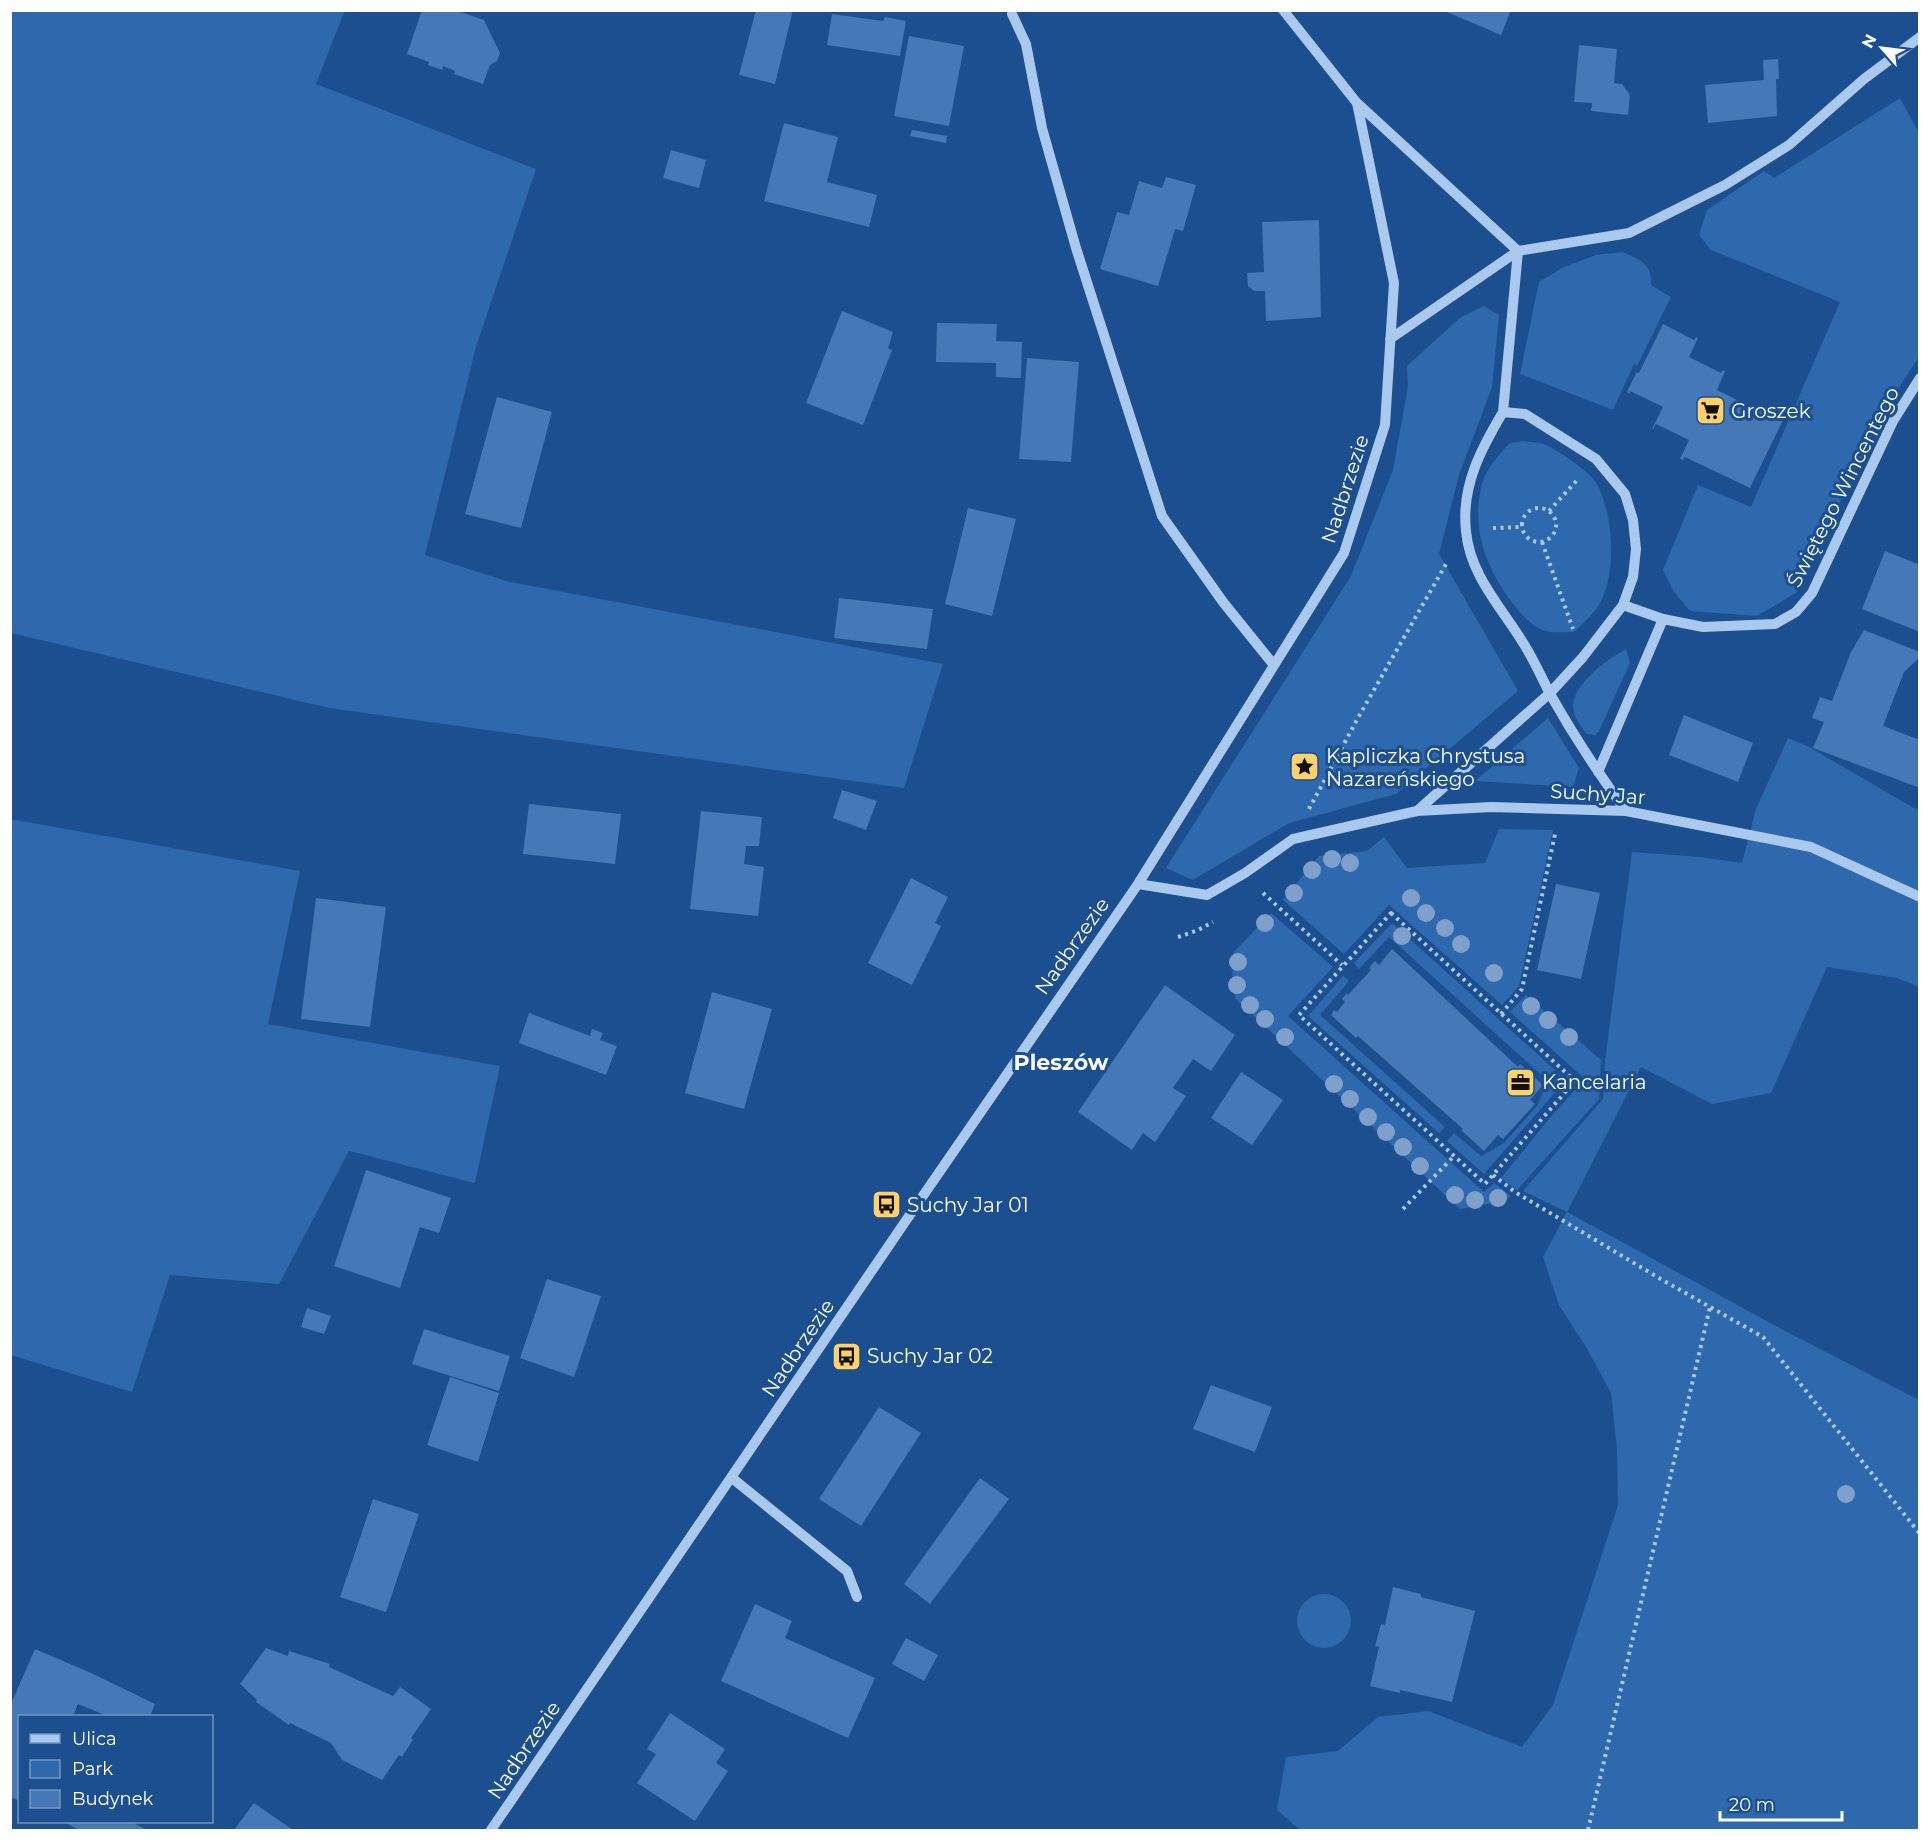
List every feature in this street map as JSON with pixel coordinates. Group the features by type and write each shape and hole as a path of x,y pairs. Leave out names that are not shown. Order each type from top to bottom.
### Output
{"street":[{"name":"Nadbrzezie","path":"491,1830 1137,884 1344,553 1385,425 1394,284 1357,103 1283,10"},
{"path":"1012,14 1026,44 1042,128 1076,248 1162,516 1223,602 1274,664"},
{"path":"1390,339 1518,251 1629,233 1725,185 1789,145 1864,79 1920,37"},
{"path":"1357,103 1518,251"},
{"path":"1518,251 1503,412 1481,449 1469,484 1465,511 1468,547 1476,569 1528,650 1550,693 1598,772 1626,811"},
{"name":"Świętego Wincentego","path":"1623,605 1663,620 1703,627 1775,624 1796,612 1812,593 1893,421 1920,378"},
{"path":"1417,811 1550,693 1623,605 1633,577 1636,549 1633,520 1624,494 1596,459 1525,414 1503,412"},
{"path":"1598,772 1663,620"},
{"name":"Suchy Jar","path":"1137,884 1207,895 1245,873 1293,839 1417,811 1491,807 1626,811 1811,847 1920,897"},
{"path":"732,1478 847,1572 857,1597"}],"path":[{"path":"1549,511 1596,459"},
{"path":"1533,509 1549,511 1555,521 1555,532 1542,542 1531,540 1522,527 1524,516 1533,509"},
{"path":"1542,542 1582,657"},
{"path":"1293,839 1359,716 1445,565 1468,547"},
{"path":"1501,1014 1522,990 1561,809"},
{"path":"1276,905 1342,965"},
{"path":"1391,913 1501,1014 1575,1081 1485,1184 1299,1015 1391,913"},
{"path":"1403,1209 1454,1156"},
{"path":"1493,1175 1515,1192 1763,1337 1920,1534"},
{"path":"1588,1830 1710,1307"}],"green space":[{"path":"345,10 316,84 536,169 476,347 425,555 506,581 943,664 904,788 329,708 11,633 11,11"},
{"path":"1900,98 1919,133 1919,357 1886,407 1796,593 1757,616 1690,611 1674,592 1663,570 1698,485 1751,507 1840,302 1711,250 1699,235 1707,210 1764,171 1774,178"},
{"path":"1622,252 1644,263 1650,272 1651,285 1671,297 1637,366 1634,364 1613,410 1520,374 1539,282 1562,268 1596,255"},
{"path":"1484,306 1499,315 1492,387 1459,475 1439,554 1518,691 1396,794 1289,823 1193,880 1166,868 1351,576 1393,470 1408,386 1407,366 1461,317"},
{"path":"1523,441 1541,443 1563,455 1593,479 1603,497 1610,528 1609,578 1597,609 1574,632 1546,631 1528,621 1504,592 1483,548 1478,517 1484,478 1493,462 1510,443"},
{"path":"1626,649 1630,663 1599,731 1596,735 1587,734 1577,720 1573,708 1575,695 1595,671"},
{"path":"1548,718 1579,768 1573,787 1475,781"},
{"path":"1788,738 1809,747 1919,811 1919,987 1897,978 1827,967 1771,1093 1712,1104 1641,1067 1567,1212 1523,1191 1603,1099 1605,1061 1632,852 1701,857 1742,863 1756,809"},
{"path":"10,819 300,871 268,1024 500,1066 475,1183 349,1151 279,1284 170,1275 132,1392 11,1355"},
{"path":"1499,829 1553,830 1519,986 1502,1005 1389,905 1344,954 1283,900 1319,856 1367,851 1384,837 1407,868 1485,863"},
{"path":"1271,913 1333,967 1288,1016 1484,1192 1494,1183 1511,1196 1505,1201 1460,1209 1236,999 1232,989 1233,953"},
{"path":"1392,923 1566,1080 1484,1174 1447,1141 1454,1133 1481,1156 1504,1143 1537,1106 1548,1081 1389,937 1359,969 1354,963"},
{"path":"1343,976 1349,981 1320,1015 1445,1127 1439,1133 1308,1016"},
{"path":"1526,995 1601,1060 1599,1099 1517,1190 1501,1178 1585,1079 1510,1012"},
{"path":"1567,1212 1787,1332 1919,1400 1919,1830 1300,1830 1277,1810 1286,1757 1338,1751 1378,1717 1428,1711 1522,1747 1553,1705 1618,1505 1617,1449 1611,1393 1586,1347 1559,1305 1543,1257"},
{"path":"1324,1594 1334,1596 1343,1602 1349,1611 1351,1621 1349,1631 1343,1640 1334,1646 1324,1648 1314,1646 1305,1640 1299,1631 1297,1621 1299,1611 1305,1602 1314,1596"}],"building":[{"path":"422,10 455,10 484,20 500,53 497,61 490,65 483,84 454,74 455,71 443,66 442,70 428,65 429,62 407,54"},
{"path":"756,10 793,10 775,84 739,75"},
{"path":"1442,10 1511,10 1501,35"},
{"path":"832,14 883,21 885,17 906,21 900,56 827,45"},
{"path":"909,36 964,46 949,126 894,116"},
{"path":"1579,45 1617,49 1614,83 1622,84 1630,95 1628,115 1591,111 1592,103 1574,102"},
{"path":"1778,59 1777,116 1708,123 1705,85 1764,80 1763,60"},
{"path":"784,123 838,137 827,182 877,195 869,227 764,201"},
{"path":"912,130 947,136 946,143 910,136"},
{"path":"671,150 706,160 699,188 663,178"},
{"path":"1166,177 1196,185 1183,231 1175,229 1158,286 1100,269 1117,212 1129,215 1139,181 1162,188"},
{"path":"1319,220 1321,317 1266,321 1265,291 1254,291 1248,286 1247,273 1264,272 1262,222"},
{"path":"842,311 893,332 888,348 892,350 863,425 806,403"},
{"path":"937,323 997,324 996,341 1022,342 1021,378 996,377 996,363 936,362"},
{"name":"Groszek","path":"1663,324 1694,340 1698,338 1689,357 1721,373 1725,371 1717,390 1779,421 1781,416 1784,418 1750,488 1685,457 1683,460 1680,459 1689,440 1656,424 1652,429 1663,407 1630,391 1630,394 1627,392"},
{"path":"1027,358 1079,362 1071,462 1019,459"},
{"path":"497,397 552,412 521,528 465,514"},
{"path":"968,508 1016,519 992,616 945,604"},
{"path":"1885,551 1920,565 1920,632 1862,609"},
{"path":"839,598 933,609 927,649 834,638"},
{"path":"1864,630 1920,652 1920,657 1904,672 1883,726 1920,740 1920,788 1813,748 1824,722 1812,718 1820,697 1832,701 1851,652"},
{"path":"1684,715 1753,743 1738,782 1669,755"},
{"path":"842,790 877,801 866,830 833,818"},
{"path":"529,804 621,814 615,864 523,854"},
{"path":"701,811 762,817 759,846 746,846 744,864 764,867 758,916 690,909"},
{"path":"911,878 948,897 935,923 941,926 912,985 868,963"},
{"path":"1556,884 1600,893 1581,979 1537,970"},
{"path":"316,898 386,907 370,1027 301,1019"},
{"path":"1392,949 1518,1067 1520,1064 1543,1085 1530,1100 1535,1104 1503,1139 1498,1135 1484,1151 1461,1130 1463,1129 1331,1015 1334,1010 1337,1012 1345,1002 1342,999 1371,970 1369,968 1375,961 1379,965"},
{"path":"1165,985 1235,1035 1211,1071 1193,1059 1173,1088 1186,1096 1155,1142 1143,1133 1132,1150 1078,1112"},
{"path":"712,992 772,1009 744,1109 685,1093"},
{"path":"529,1013 590,1036 592,1029 603,1033 600,1040 617,1046 606,1075 519,1043"},
{"path":"1241,1072 1283,1100 1252,1145 1211,1118"},
{"path":"366,1170 451,1198 439,1233 420,1227 400,1288 334,1266"},
{"path":"547,1279 601,1296 574,1377 520,1358"},
{"path":"307,1308 331,1316 324,1334 301,1327"},
{"path":"424,1329 510,1356 499,1391 412,1364"},
{"path":"450,1377 499,1393 478,1462 427,1445"},
{"path":"1211,1385 1272,1407 1255,1452 1193,1429"},
{"path":"879,1407 921,1433 861,1526 819,1499"},
{"path":"980,1478 1009,1499 930,1604 904,1584"},
{"path":"373,1499 419,1514 386,1612 340,1597"},
{"path":"1393,1587 1475,1611 1452,1702 1400,1690 1400,1693 1370,1686 1379,1647 1375,1646 1381,1624 1385,1625"},
{"path":"755,1604 792,1621 785,1638 875,1678 848,1738 721,1681"},
{"path":"906,1638 938,1655 924,1681 892,1664"},
{"path":"266,1648 288,1656 289,1651 330,1664 329,1667 393,1696 400,1687 431,1709 411,1738 413,1740 402,1757 399,1755 382,1780 342,1760 331,1743 290,1723 289,1725 256,1702 257,1700 240,1684"},
{"path":"35,1649 155,1704 150,1715 105,1715 78,1704 73,1715 18,1715 18,1800 10,1797 10,1706"},
{"path":"670,1713 725,1749 716,1763 728,1771 695,1821 637,1783 656,1754 647,1749"},
{"path":"254,1803 293,1830 234,1830"},
{"path":"66,1823 134,1823 147,1830 79,1830"}],"place":[{"name":"Groszek","path":"1710,411"},
{"name":"Kapliczka Chrystusa Nazareńskiego","path":"1305,767"},
{"name":"Kancelaria","path":"1521,1082"},
{"name":"Suchy Jar 01","path":"886,1205"},
{"name":"Suchy Jar 02","path":"846,1356"}],"district":[{"name":"Pleszów","path":"1061,1062"}]}
